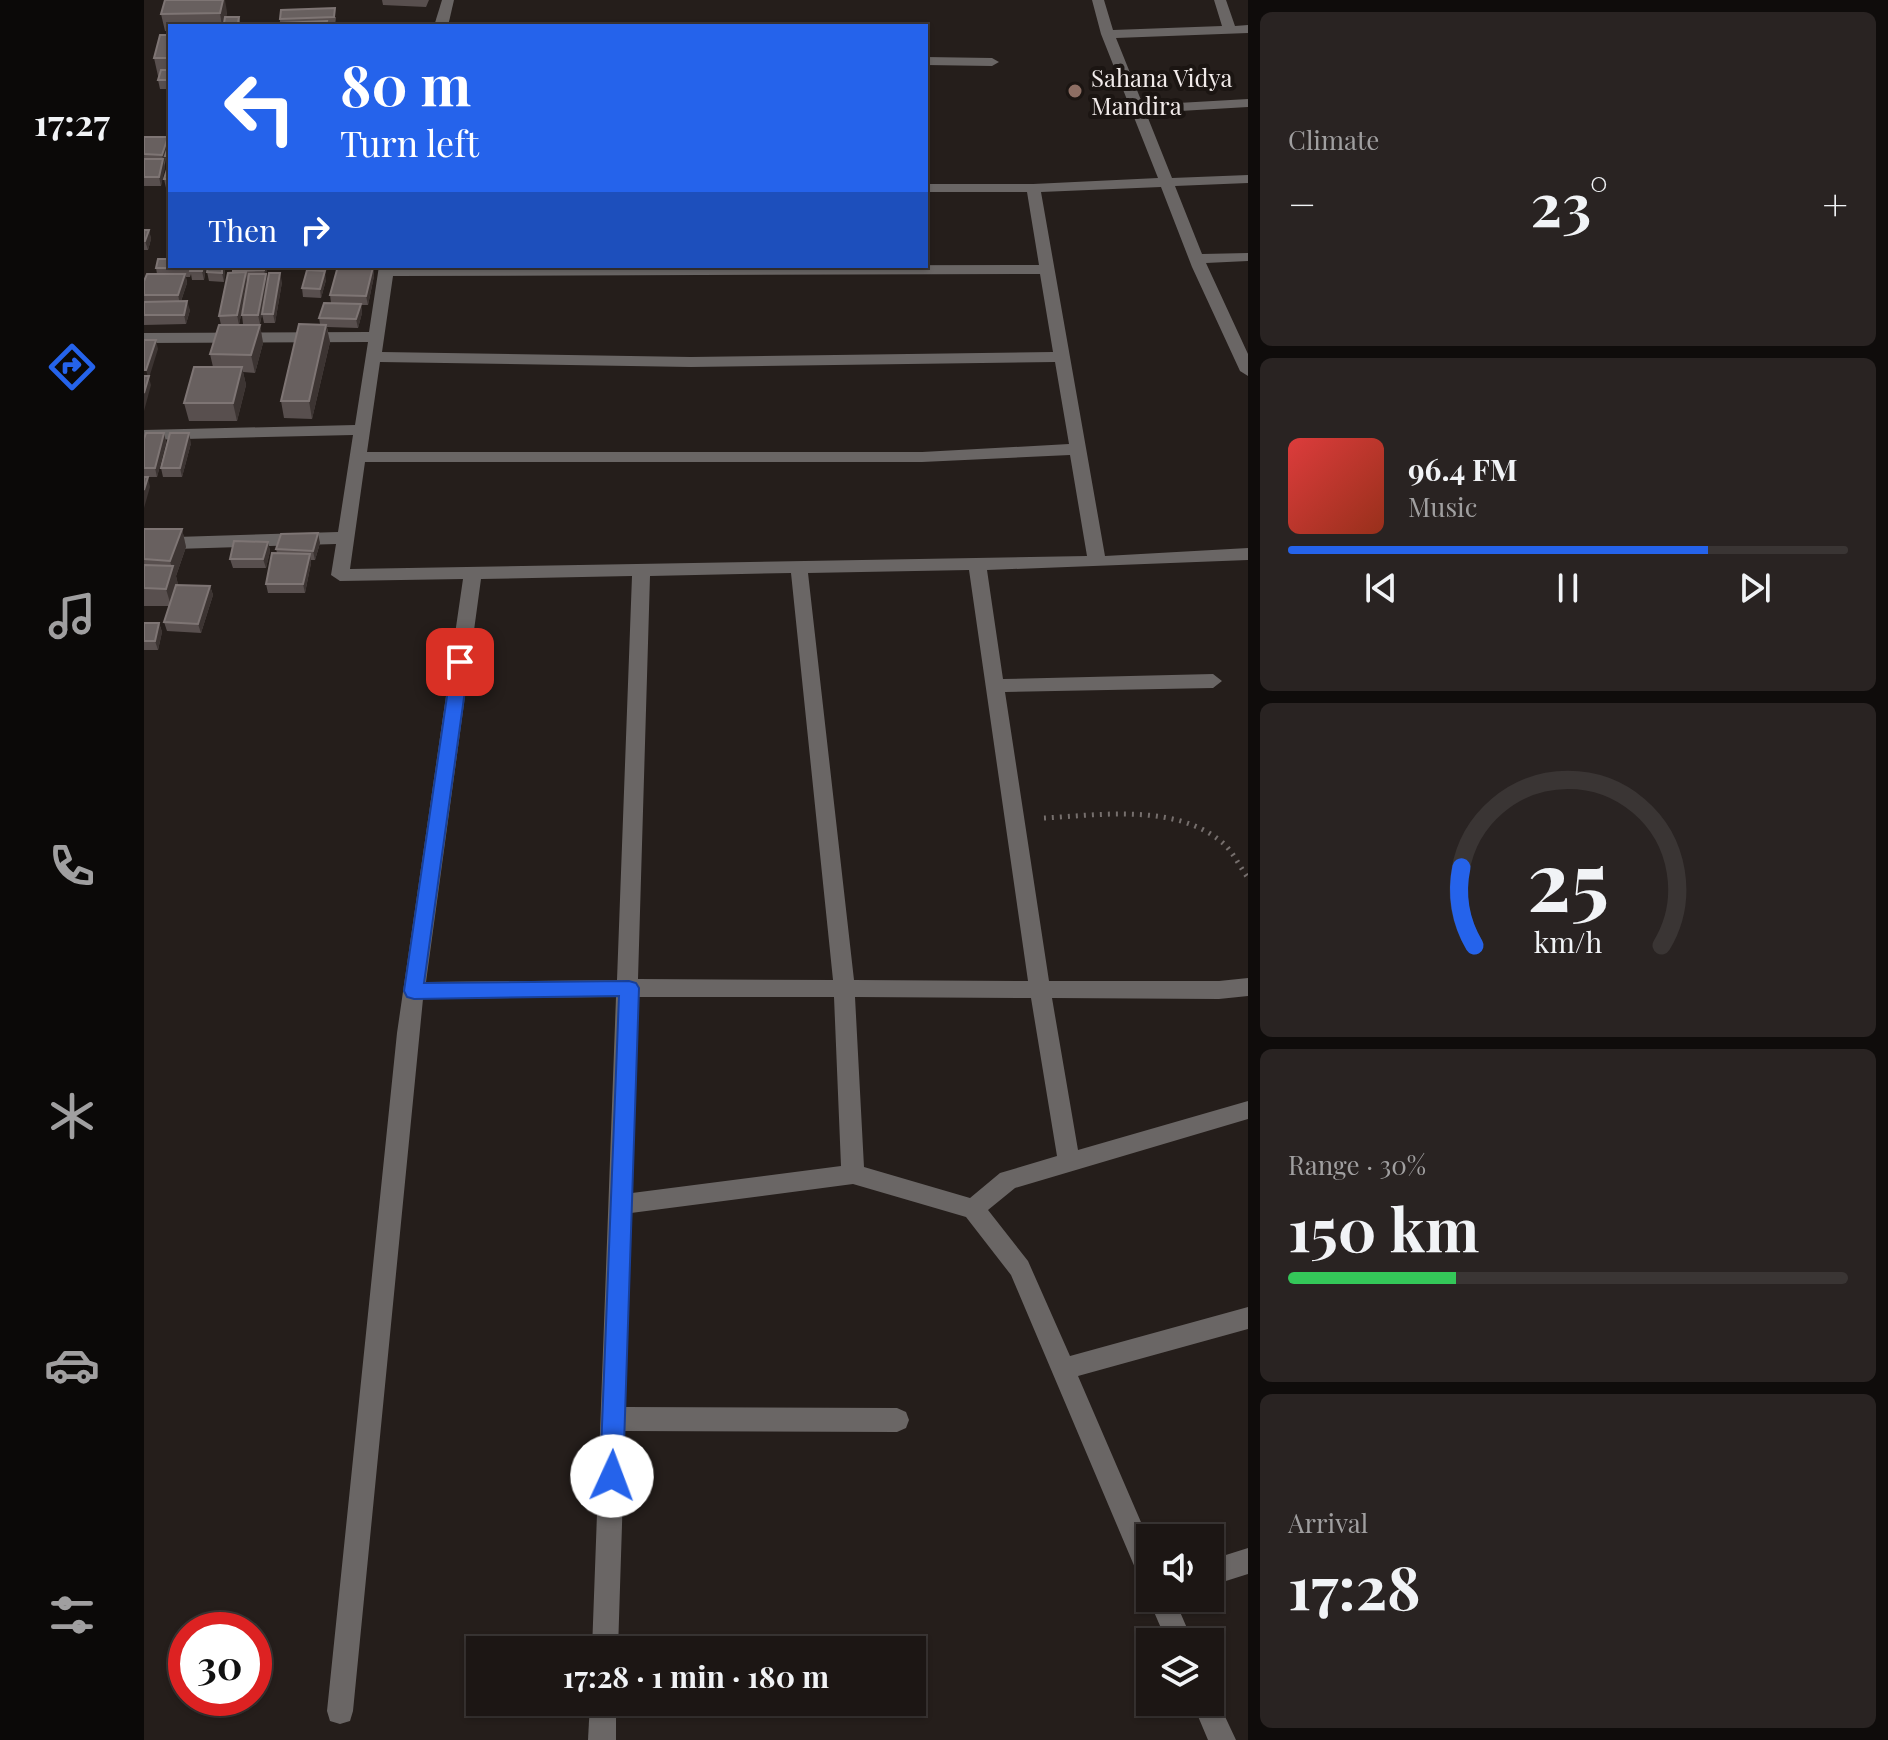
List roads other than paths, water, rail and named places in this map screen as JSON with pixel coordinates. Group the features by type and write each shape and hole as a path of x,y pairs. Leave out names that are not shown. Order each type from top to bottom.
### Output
{"street":[{"path":"442,24 448,0"},
{"path":"1098,0 1108,34 1197,259 1243,348 1248,371"},
{"path":"1220,0 1230,30"},
{"path":"1108,34 1248,29"},
{"path":"928,61 992,62"},
{"path":"1137,109 1248,103"},
{"path":"928,188 1033,188 1248,179"},
{"path":"1033,188 1097,562"},
{"path":"1197,259 1248,257"},
{"path":"1047,269 387,269 340,575 1097,562 1248,554"},
{"path":"144,338 376,337"},
{"path":"373,357 691,362 1062,357"},
{"path":"144,435 362,430"},
{"path":"358,457 922,457 1078,449"},
{"path":"144,544 345,538"},
{"path":"977,564 1069,1162"},
{"path":"799,567 844,989 853,1174"},
{"path":"606,1636 641,570"},
{"path":"340,1711 414,991 473,573"},
{"path":"995,686 1213,681"},
{"path":"414,991 629,988 1219,990 1248,987"},
{"path":"973,1209 1008,1180 1248,1110"},
{"path":"622,1204 853,1174 973,1209 1020,1268 1136,1540"},
{"path":"1063,1369 1248,1318"},
{"path":"614,1419 897,1420"},
{"path":"1224,1569 1248,1561"},
{"path":"602,1740 603,1716"},
{"path":"1211,1716 1222,1740"}],"place":[{"name":"Sahana Vidya Mandira","path":"1075,91"}]}
